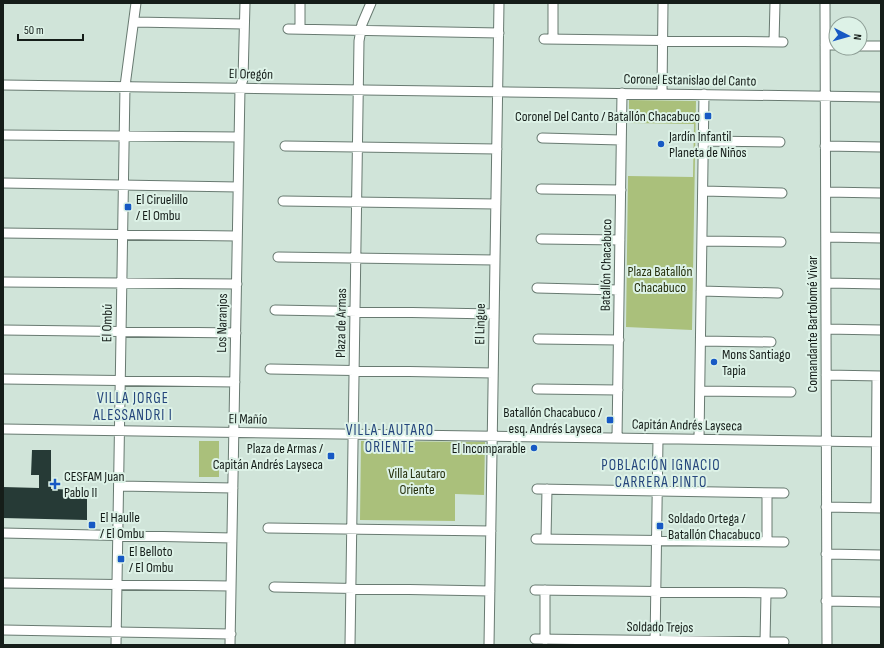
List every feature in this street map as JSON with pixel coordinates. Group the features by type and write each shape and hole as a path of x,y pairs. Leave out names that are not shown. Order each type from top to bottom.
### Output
{"street":[{"name":"El Ombú","path":"116,645 125,86 136,3"},
{"name":"Los Naranjos","path":"230,645 240,88 243,79 244,3"},
{"path":"300,3 300,30"},
{"name":"Plaza de Armas","path":"350,645 358,89 360,30 371,3"},
{"name":"El Lingue","path":"489,645 499,3"},
{"path":"554,3 548,39 779,42 775,3"},
{"path":"662,93 663,3"},
{"name":"Comandante Bartolomé Vivar","path":"825,3 827,645"},
{"path":"134,22 244,24"},
{"path":"288,29 499,33"},
{"path":"868,46 881,46"},
{"name":"El Oregón","path":"3,85 498,91"},
{"name":"Coronel Estanislao del Canto","path":"498,91 881,97"},
{"name":"Batallón Chacabuco","path":"617,438 622,93"},
{"path":"699,439 704,94"},
{"path":"3,135 239,137"},
{"path":"542,138 621,140"},
{"path":"703,141 780,142"},
{"path":"285,146 497,149"},
{"path":"825,146 881,146"},
{"path":"3,183 238,187"},
{"path":"541,189 621,190"},
{"path":"702,191 782,193"},
{"path":"826,192 881,193"},
{"path":"283,201 496,204"},
{"path":"3,233 237,236"},
{"path":"826,237 881,238"},
{"path":"541,239 620,240"},
{"path":"702,241 781,242"},
{"path":"278,257 495,260"},
{"path":"3,282 237,284"},
{"path":"826,283 881,284"},
{"path":"537,288 619,290"},
{"path":"701,291 778,293"},
{"path":"275,310 494,314"},
{"path":"826,328 881,330"},
{"path":"3,330 236,334"},
{"path":"538,339 619,340"},
{"path":"700,341 771,342"},
{"path":"270,369 493,373"},
{"path":"826,375 879,376 878,508 826,507"},
{"path":"3,379 235,382"},
{"path":"538,389 618,390"},
{"path":"700,391 790,392"},
{"name":"El Mañío","path":"3,430 492,436"},
{"name":"Capitán Andrés Layseca","path":"492,436 879,442"},
{"path":"656,643 658,439"},
{"path":"119,486 233,488"},
{"path":"536,489 784,493"},
{"path":"546,539 547,489"},
{"path":"767,493 767,542"},
{"path":"268,528 491,531"},
{"path":"3,533 232,538"},
{"path":"536,539 784,542"},
{"path":"826,554 881,555"},
{"path":"3,583 231,586"},
{"path":"274,588 490,591"},
{"path":"535,590 782,593"},
{"path":"545,590 545,640"},
{"path":"765,642 766,592"},
{"path":"826,601 881,602"},
{"path":"3,630 230,634"},
{"name":"Soldado Trejos","path":"535,640 656,643 784,642"}],"green space":[{"name":"Plaza Batallón Chacabuco","path":"629,100 696,101 692,330 626,327 628,176 693,177 694,124 629,123"},
{"path":"199,441 219,441 219,477 199,477"},
{"name":"Villa Lautaro Oriente","path":"361,441 485,442 484,495 455,494 455,521 360,520"}],"building":[{"path":"32,450 51,450 51,489 87,490 87,520 3,518 3,487 39,488 39,475 31,475"}],"place":[{"name":"Coronel Del Canto / Batallón Chacabuco","path":"708,116"},
{"name":"Jardín Infantil Planeta de Niños","path":"661,144"},
{"name":"El Ciruelillo / El Ombu","path":"128,207"},
{"name":"Mons Santiago Tapia","path":"714,362"},
{"name":"Batallón Chacabuco / esq. Andrés Layseca","path":"610,420"},
{"name":"El Incomparable","path":"534,448"},
{"name":"Plaza de Armas / Capitán Andrés Layseca","path":"331,456"},
{"name":"CESFAM Juan Pablo II","path":"55,484"},
{"name":"El Haulle / El Ombu","path":"92,525"},
{"name":"Soldado Ortega / Batallón Chacabuco","path":"660,526"},
{"name":"El Belloto / El Ombu","path":"121,559"}],"district":[{"name":"VILLA JORGE ALESSANDRI I","path":"133,406"},
{"name":"VILLA LAUTARO ORIENTE","path":"390,438"},
{"name":"POBLACIÓN IGNACIO CARRERA PINTO","path":"661,474"}]}
